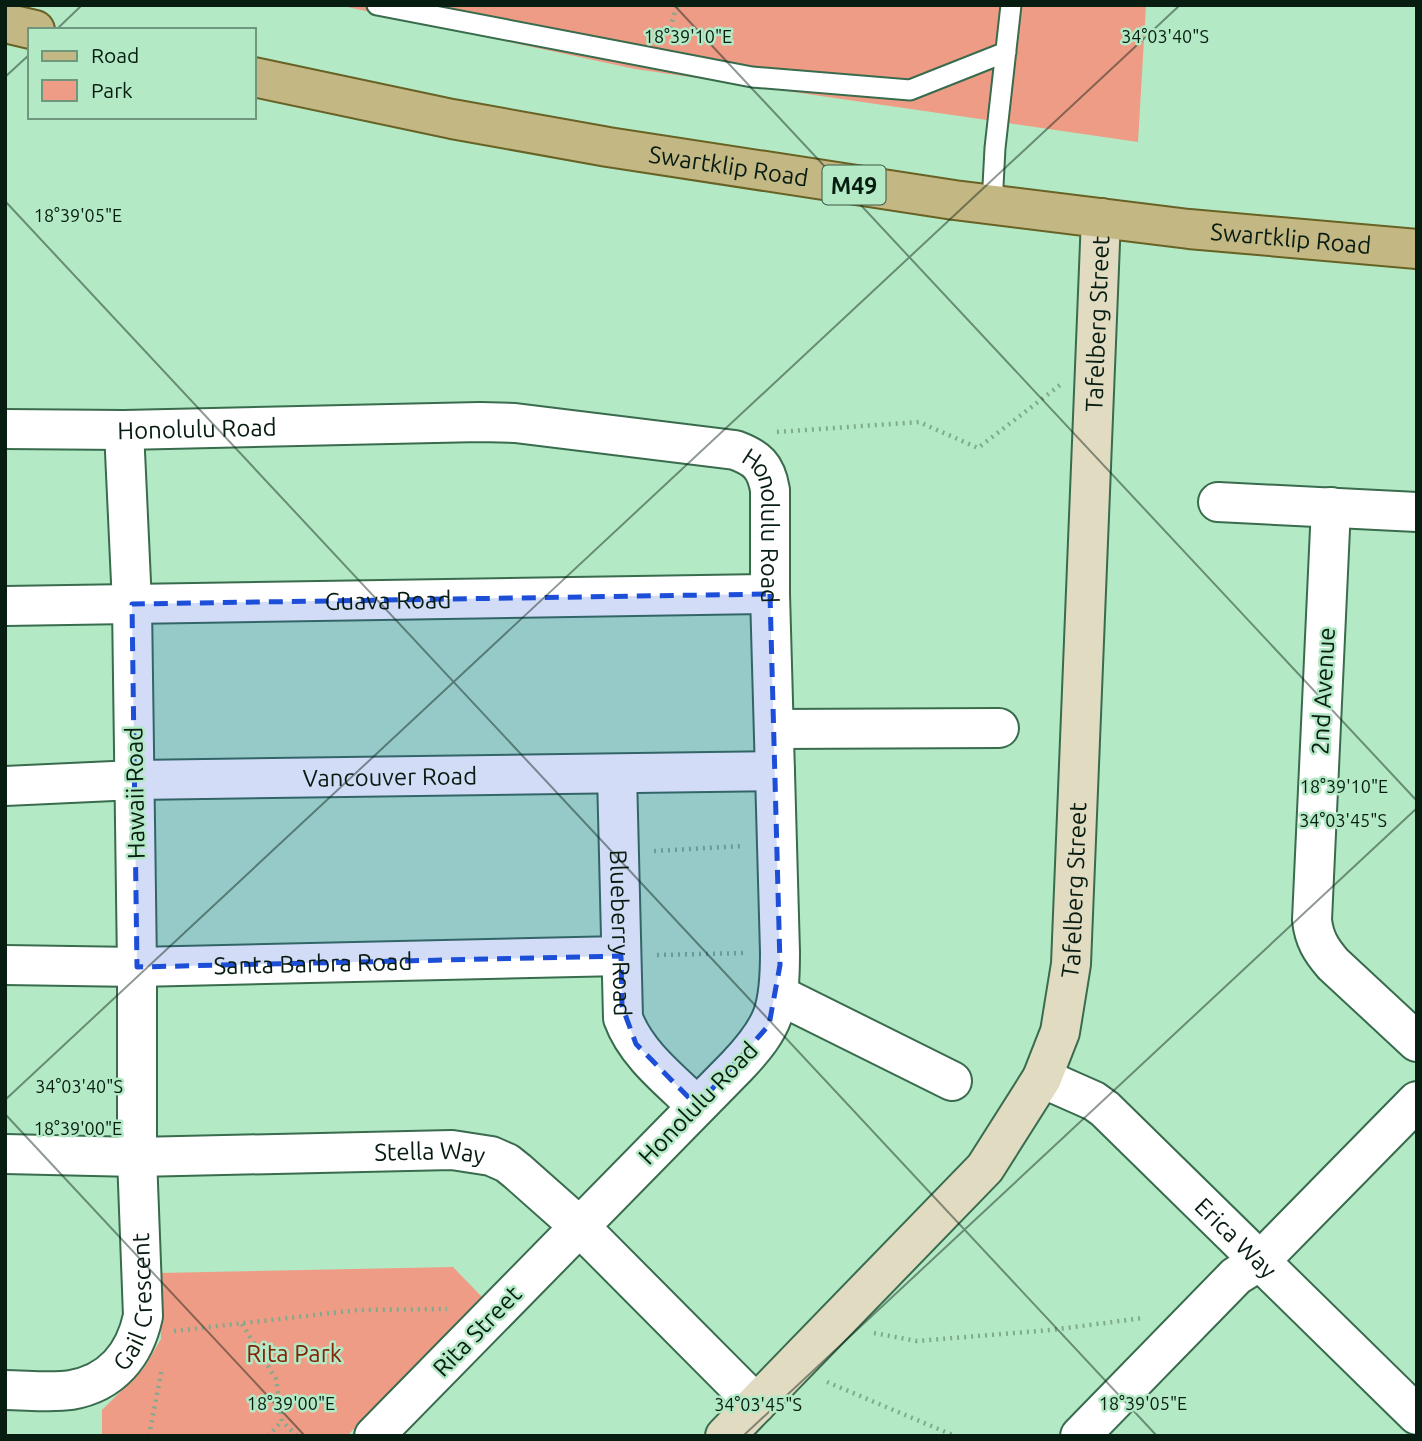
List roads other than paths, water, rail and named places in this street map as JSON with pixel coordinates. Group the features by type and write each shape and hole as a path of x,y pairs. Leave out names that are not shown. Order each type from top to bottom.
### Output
{"main road":[{"path":"5,23 28,28"},
{"name":"Swartklip Road","path":"256,77 452,119 608,147 992,205 1189,229 1417,248"}],"street":[{"name":"Tafelberg Street","path":"725,1436 985,1168 1042,1079 1060,1032 1071,964 1101,218"},
{"name":"Honolulu Road","path":"5,429 124,430 516,423 735,450 754,458 764,471 770,490 779,995 769,1025 754,1047 579,1226"},
{"name":"Hawaii Road","path":"124,430 132,604 137,1157"},
{"path":"1218,502 1417,512"},
{"name":"2nd Avenue","path":"1331,507 1311,920 1316,942 1323,953 1417,1042"},
{"name":"Guava Road","path":"5,606 770,594"},
{"path":"775,729 999,728"},
{"name":"Vancouver Road","path":"5,786 135,780 775,771"},
{"name":"Blueberry Road","path":"617,774 623,1018 628,1031 642,1051 697,1106"},
{"name":"Santa Barbra Road","path":"5,965 137,968 621,956"},
{"path":"779,995 952,1081"},
{"name":"Erica Way","path":"1042,1079 1094,1101 1105,1109 1417,1415"},
{"path":"1094,1431 1236,1276 1260,1261 1410,1121"},
{"name":"Stella Way","path":"5,1154 137,1157 438,1150 491,1156 507,1163 579,1226 756,1404"},
{"name":"Gail Crescent","path":"5,1390 70,1390 87,1386 118,1367 131,1351 143,1316 137,1157"},
{"name":"Rita Street","path":"374,1436 579,1226"}],"lane":[{"path":"377,5 752,77 910,90 1006,52"},
{"path":"992,205 995,149 1011,5"}],"park label":[{"name":"Rita Park","path":"294,1353"}]}
